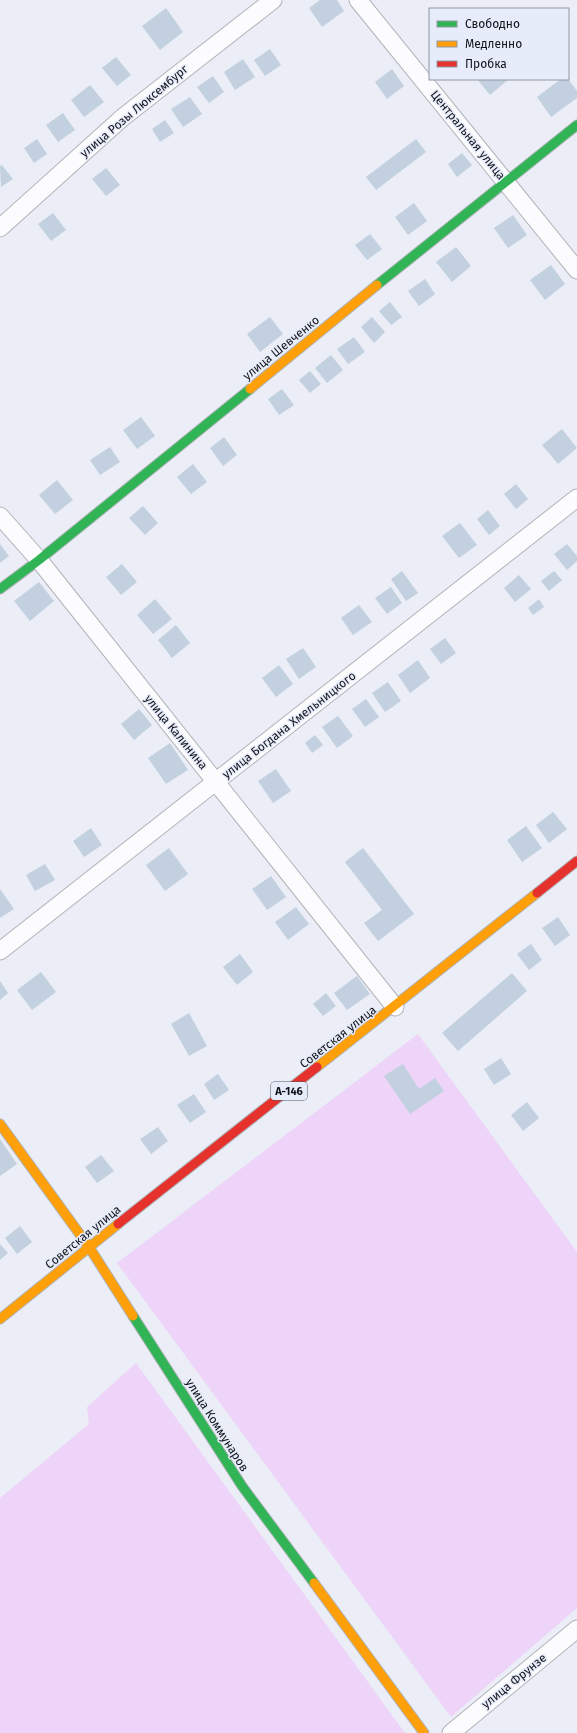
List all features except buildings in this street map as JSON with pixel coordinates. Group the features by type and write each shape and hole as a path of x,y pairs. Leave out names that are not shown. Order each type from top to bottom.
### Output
{"main road":[{"name":"улица Шевченко","path":"0,589 39,560 505,181 577,125"},
{"name":"Советская улица","path":"0,1319 89,1246 395,1007 577,861"},
{"name":"улица Коммунаров","path":"0,1124 89,1246 242,1486 424,1733"}],"street":[{"name":"улица Розы Люксембург","path":"0,228 122,118 273,0"},
{"name":"Центральная улица","path":"358,0 577,270"},
{"name":"улица Богдана Хмельницкого","path":"0,951 216,783 577,498"},
{"name":"улица Калинина","path":"0,516 39,560 395,1007"},
{"name":"улица Фрунзе","path":"451,1733 577,1629"}],"shaded area":[{"path":"418,1034 577,1252 577,1608 451,1717 117,1263"},
{"path":"136,1363 405,1733 0,1733 0,1498 89,1424 87,1407"}],"traffic: fast":[{"path":"377,285 577,125"},
{"path":"0,589 39,560 250,389"},
{"path":"133,1316 242,1486 314,1583"}],"traffic: slow":[{"path":"250,389 377,285"},
{"path":"317,1067 537,893"},
{"path":"0,1124 89,1247 133,1316"},
{"path":"0,1319 118,1224"},
{"path":"314,1583 424,1733"}],"traffic: jam":[{"path":"537,893 577,861"},
{"path":"118,1224 317,1067"}]}
